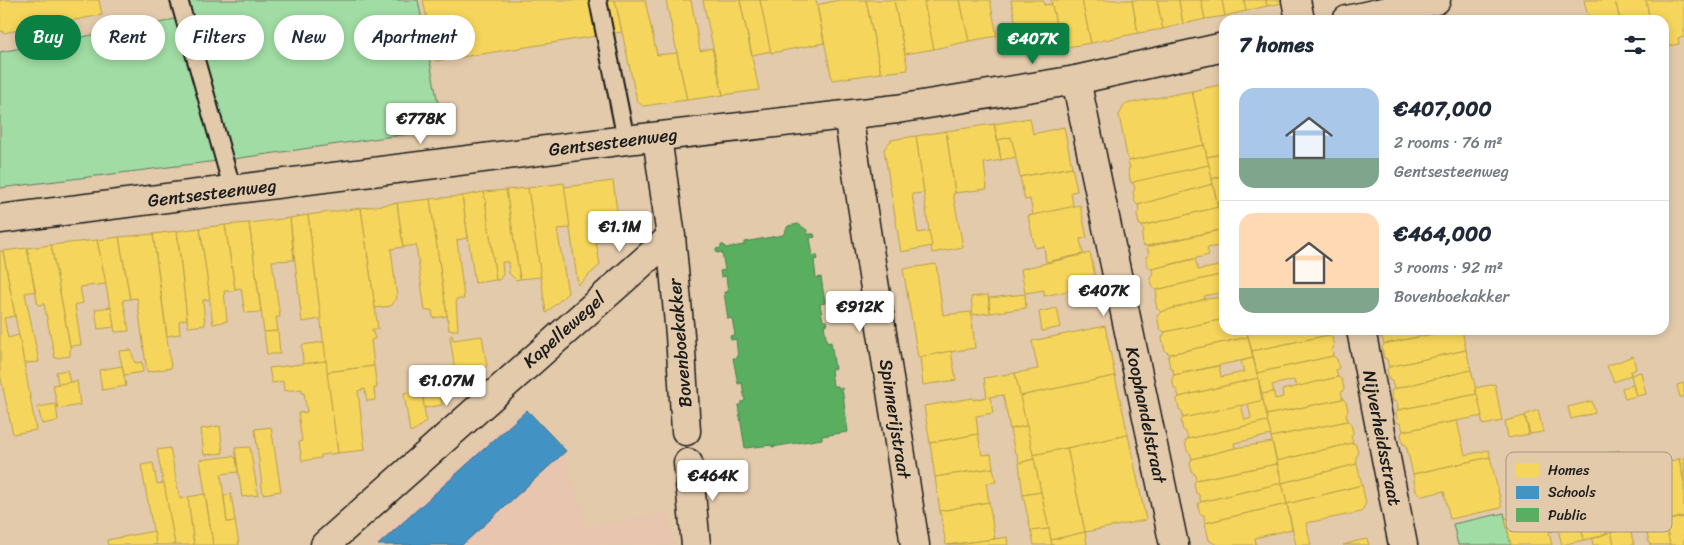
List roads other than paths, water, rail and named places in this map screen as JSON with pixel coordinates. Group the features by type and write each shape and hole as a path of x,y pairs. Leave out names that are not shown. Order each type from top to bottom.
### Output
{"street":[{"path":"1296,0 1299,15"},
{"path":"1369,15 1436,0"},
{"name":"Gentsesteenweg","path":"0,219 626,140 897,109 1076,80 1219,48"},
{"name":"Koophandelstraat","path":"1076,80 1174,545"},
{"name":"Spinnerijstraat","path":"848,114 915,545"},
{"name":"Bovenboekakker","path":"657,137 671,237 686,431"},
{"name":"Kapellewegel","path":"325,545 671,237"},
{"name":"Nijverheidsstraat","path":"1362,335 1403,545"},
{"path":"688,463 696,545"}],"lane":[{"path":"179,0 233,191"},
{"path":"598,0 626,140"}]}
